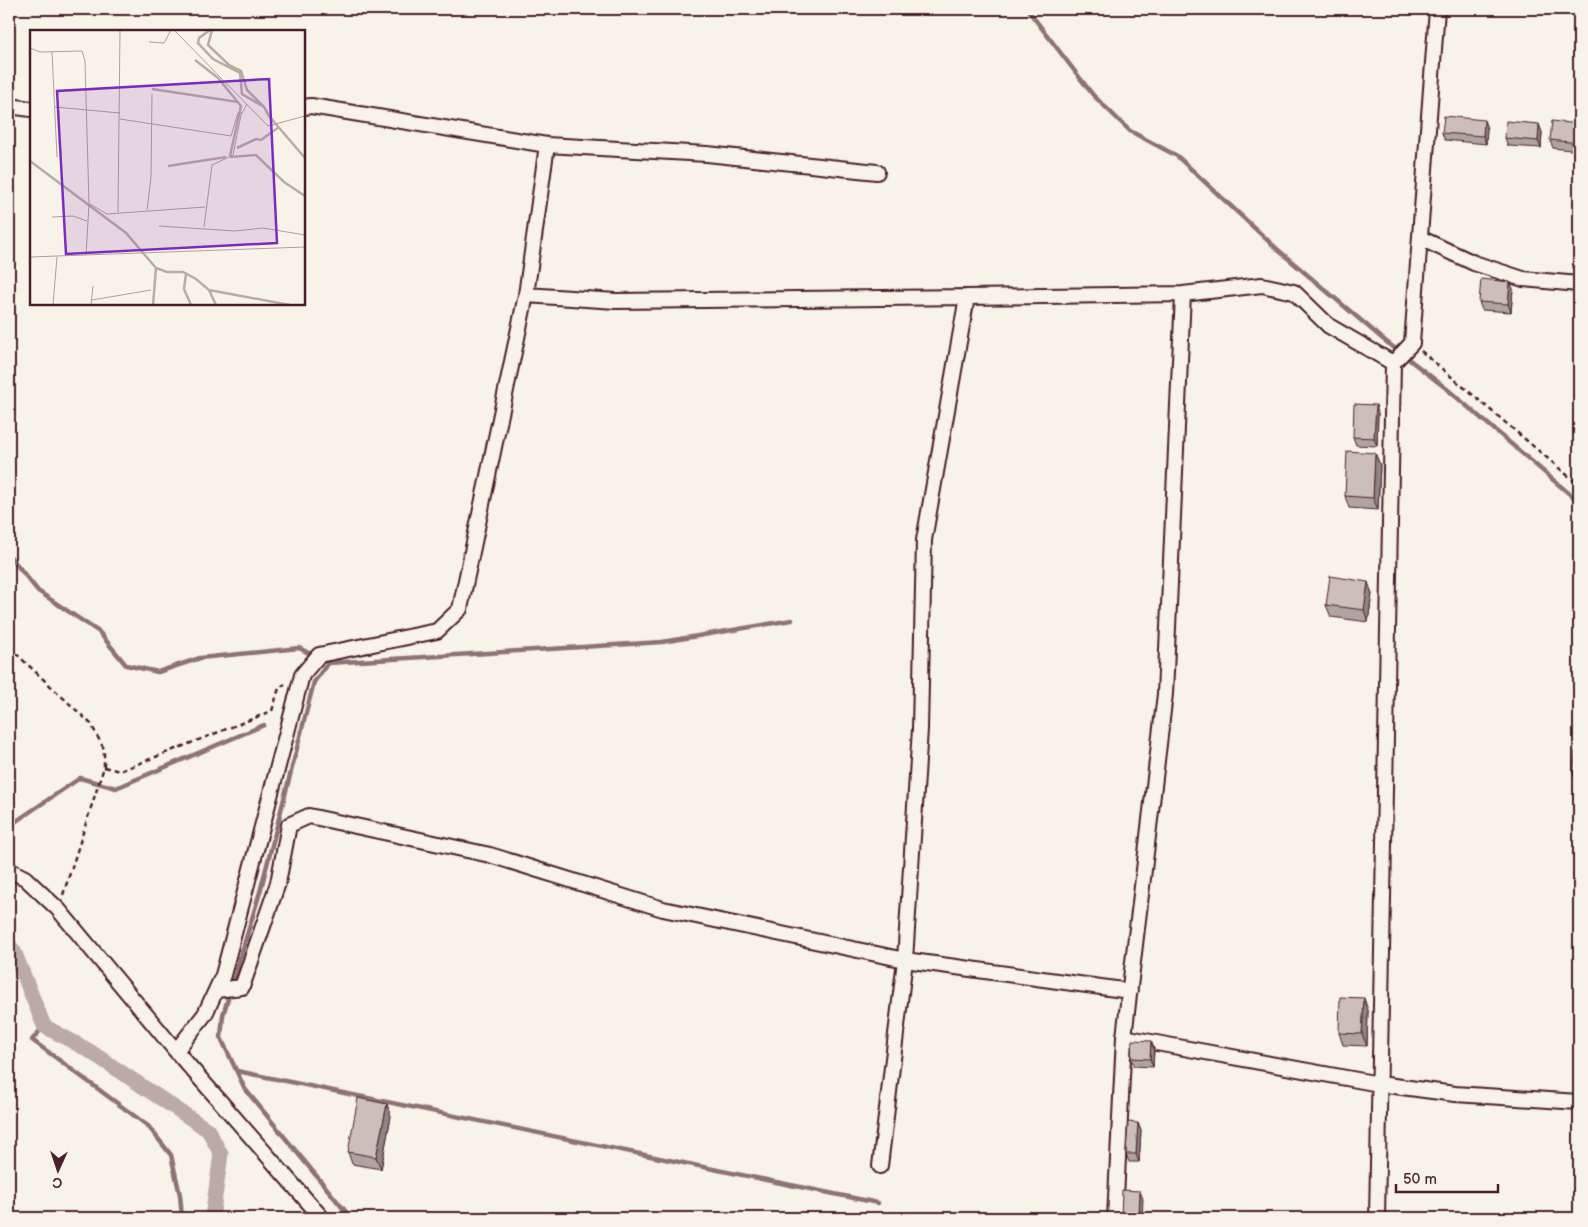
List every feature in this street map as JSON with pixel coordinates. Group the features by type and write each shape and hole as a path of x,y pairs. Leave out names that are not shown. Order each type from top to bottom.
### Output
{"street":[{"path":"1377,1218 1393,363 1412,343 1437,9"},
{"path":"9,106 30,109"},
{"path":"305,106 547,146 707,154 877,172"},
{"path":"176,1051 205,1014 223,975 302,674 319,655 438,630 460,609 526,295 547,146"},
{"path":"1420,238 1474,263 1523,278 1579,284"},
{"path":"526,295 616,301 967,297 1183,294 1262,286 1294,292 1329,326 1393,363"},
{"path":"1115,1218 1124,1037 1165,694 1183,294"},
{"path":"880,1166 905,960 920,729 924,540 967,297"},
{"path":"216,990 242,987 278,883 289,825 309,816 490,855 663,909 905,960 1130,991"},
{"path":"9,870 25,878 58,908 176,1051 322,1218"},
{"path":"1124,1037 1380,1084 1455,1094 1579,1102"}],"path":[{"path":"1412,343 1579,485"},
{"path":"9,647 91,724 104,749 104,767 58,908"},
{"path":"104,767 120,771 272,711 279,688 302,674"}],"building":[{"path":"1444,116 1484,120 1483,136 1442,133"},
{"path":"1506,121 1539,124 1538,141 1505,138"},
{"path":"1552,121 1579,124 1579,143 1550,140"},
{"path":"1481,279 1510,282 1508,304 1479,302"},
{"path":"1354,404 1376,405 1374,438 1353,437"},
{"path":"1347,451 1375,453 1373,498 1345,496"},
{"path":"1330,576 1368,582 1364,610 1326,605"},
{"path":"1579,716 1579,775 1573,774"},
{"path":"1340,997 1364,998 1362,1034 1339,1033"},
{"path":"1132,1040 1151,1041 1150,1059 1131,1058"},
{"path":"358,1098 387,1104 376,1157 348,1152"},
{"path":"1128,1122 1138,1123 1136,1154 1126,1154"},
{"path":"1122,1190 1140,1191 1139,1218 1121,1218"}],"waterway":[{"path":"1027,9 1093,95 1130,131 1177,156 1277,249 1384,340 1447,389 1579,502"},
{"path":"9,555 38,591 99,632 126,665 158,672 200,658 299,648 328,663 662,642 792,620"},
{"path":"328,663 314,682 260,892 223,1015 221,1038 245,1089 351,1218"},
{"path":"9,826 80,778 116,788 264,725"},
{"path":"9,945 14,951 44,1026 88,1050 208,1130 221,1154 212,1218"},
{"path":"44,1026 32,1040 148,1126 171,1155 180,1195 182,1218"},
{"path":"237,1071 878,1203"}]}
